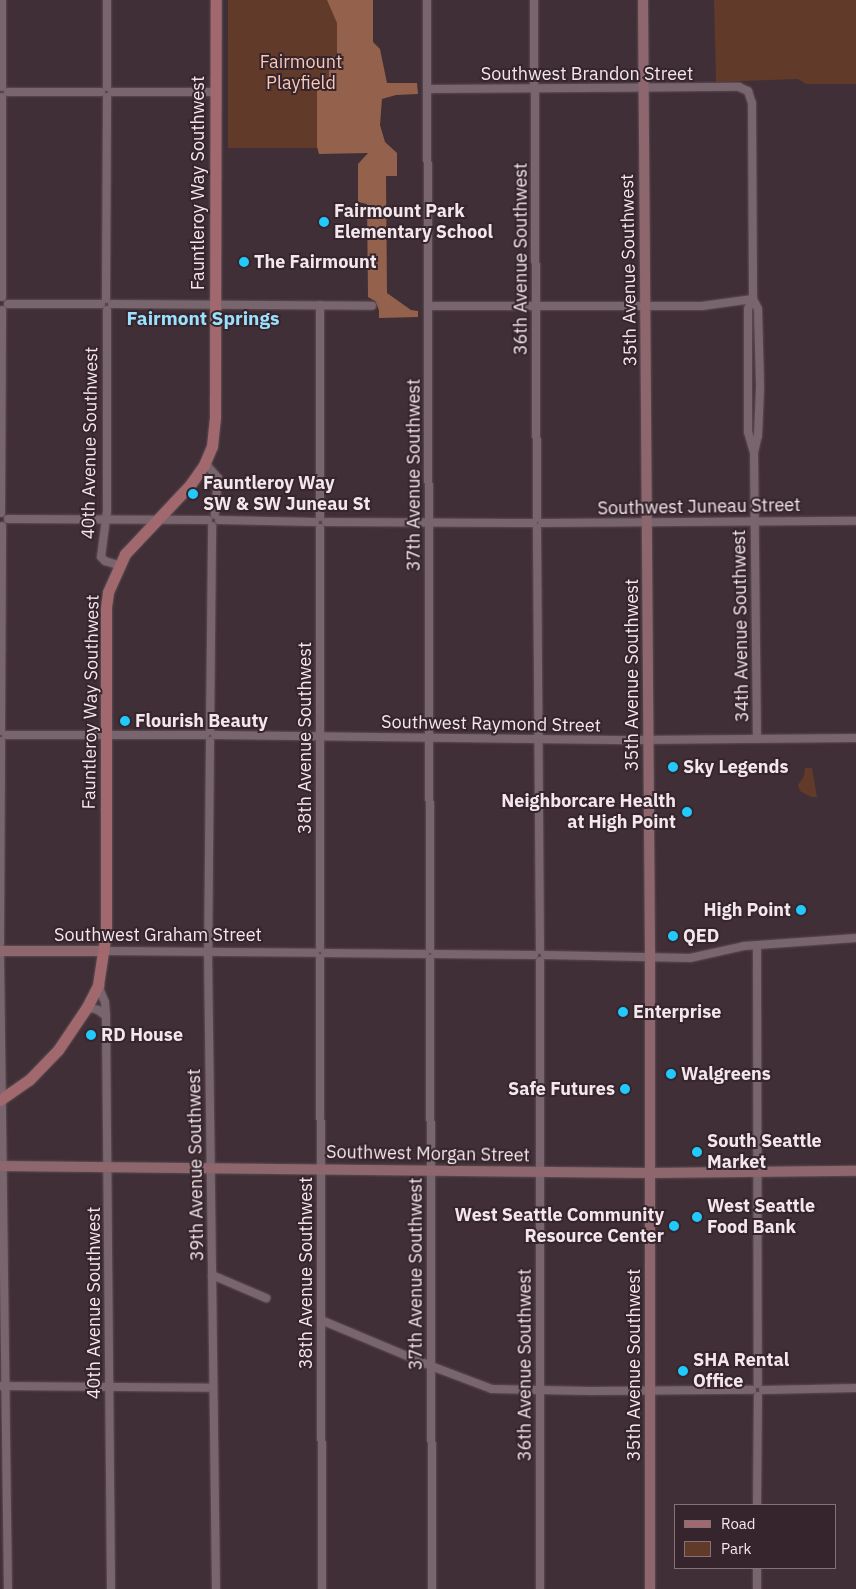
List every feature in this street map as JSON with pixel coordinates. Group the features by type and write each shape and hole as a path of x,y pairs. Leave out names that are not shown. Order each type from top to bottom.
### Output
{"main road":[{"name":"Fauntleroy Way Southwest","path":"1,1100 44,1067 73,1031 98,985 105,951 106,607 108,592 118,565 137,540 190,485 205,462 212,446 215,416 216,305 216,0"},
{"name":"35th Avenue Southwest","path":"643,0 650,958 650,1589"},
{"name":"Southwest Graham Street","path":"0,951 105,951"},
{"name":"Southwest Morgan Street","path":"1,1166 650,1173 856,1172"}],"street":[{"path":"2,0 1,298 6,300 8,304"},
{"name":"40th Avenue Southwest","path":"107,0 107,511 101,556 105,561 118,565"},
{"name":"37th Avenue Southwest","path":"427,0 432,1589"},
{"name":"36th Avenue Southwest","path":"534,0 540,955 540,1589"},
{"name":"Southwest Brandon Street","path":"428,89 746,89"},
{"name":"34th Avenue Southwest","path":"746,89 752,103 753,300 758,309 760,388 758,435 754,452 756,739"},
{"path":"2,92 216,92"},
{"path":"428,306 702,306 753,300"},
{"name":"34th Avenue Southwest","path":"753,300 748,309 748,432 754,452"},
{"path":"8,304 372,306"},
{"path":"0,944 1,526 6,524 8,519 7,515 1,513 1,310 5,309 8,304"},
{"name":"38th Avenue Southwest","path":"320,305 322,1589"},
{"name":"39th Avenue Southwest","path":"205,462 218,478 213,520 208,951 216,1589"},
{"name":"Southwest Juneau Street","path":"8,519 537,523 856,521"},
{"name":"Southwest Raymond Street","path":"1,736 106,735 648,740 856,738"},
{"name":"Southwest Graham Street","path":"105,951 690,958 757,945 856,938"},
{"path":"757,945 757,1504"},
{"path":"0,955 2,1386 4,1541 8,1589"},
{"name":"40th Avenue Southwest","path":"98,985 105,1002 106,1016 111,1589"},
{"path":"87,1008 98,1010 106,1016"},
{"path":"212,1276 266,1298"},
{"path":"321,1320 487,1388 540,1391 856,1388"},
{"path":"2,1386 213,1388"},
{"path":"757,1569 757,1589"}],"green space":[{"name":"Fairmount Playfield","path":"228,0 373,0 373,148 228,148"},
{"path":"714,0 856,0 856,84 806,84 798,79 716,82"},
{"path":"805,768 812,768 817,797 811,797 800,791 798,785 804,776"}],"shaded area":[{"path":"327,0 373,0 373,42 380,49 387,83 417,83 418,94 396,95 382,99 380,125 385,142 397,153 397,176 386,176 387,293 411,310 418,311 418,317 379,318 379,310 375,301 368,297 367,204 358,202 358,164 368,153 319,154 317,147 317,90 328,90 330,56 337,56 337,23"}],"place":[{"name":"Fairmount Park Elementary School","path":"324,222"},
{"name":"The Fairmount","path":"244,262"},
{"name":"Fauntleroy Way SW & SW Juneau St","path":"193,494"},
{"name":"Flourish Beauty","path":"125,721"},
{"name":"Sky Legends","path":"673,767"},
{"name":"Neighborcare Health at High Point","path":"687,812"},
{"name":"High Point","path":"801,910"},
{"name":"QED","path":"673,936"},
{"name":"Enterprise","path":"623,1012"},
{"name":"RD House","path":"91,1035"},
{"name":"Walgreens","path":"671,1074"},
{"name":"Safe Futures","path":"625,1089"},
{"name":"South Seattle Market","path":"697,1152"},
{"name":"West Seattle Food Bank","path":"697,1217"},
{"name":"West Seattle Community Resource Center","path":"674,1226"},
{"name":"SHA Rental Office","path":"683,1371"}],"district":[{"name":"Fairmont Springs","path":"203,319"}]}
